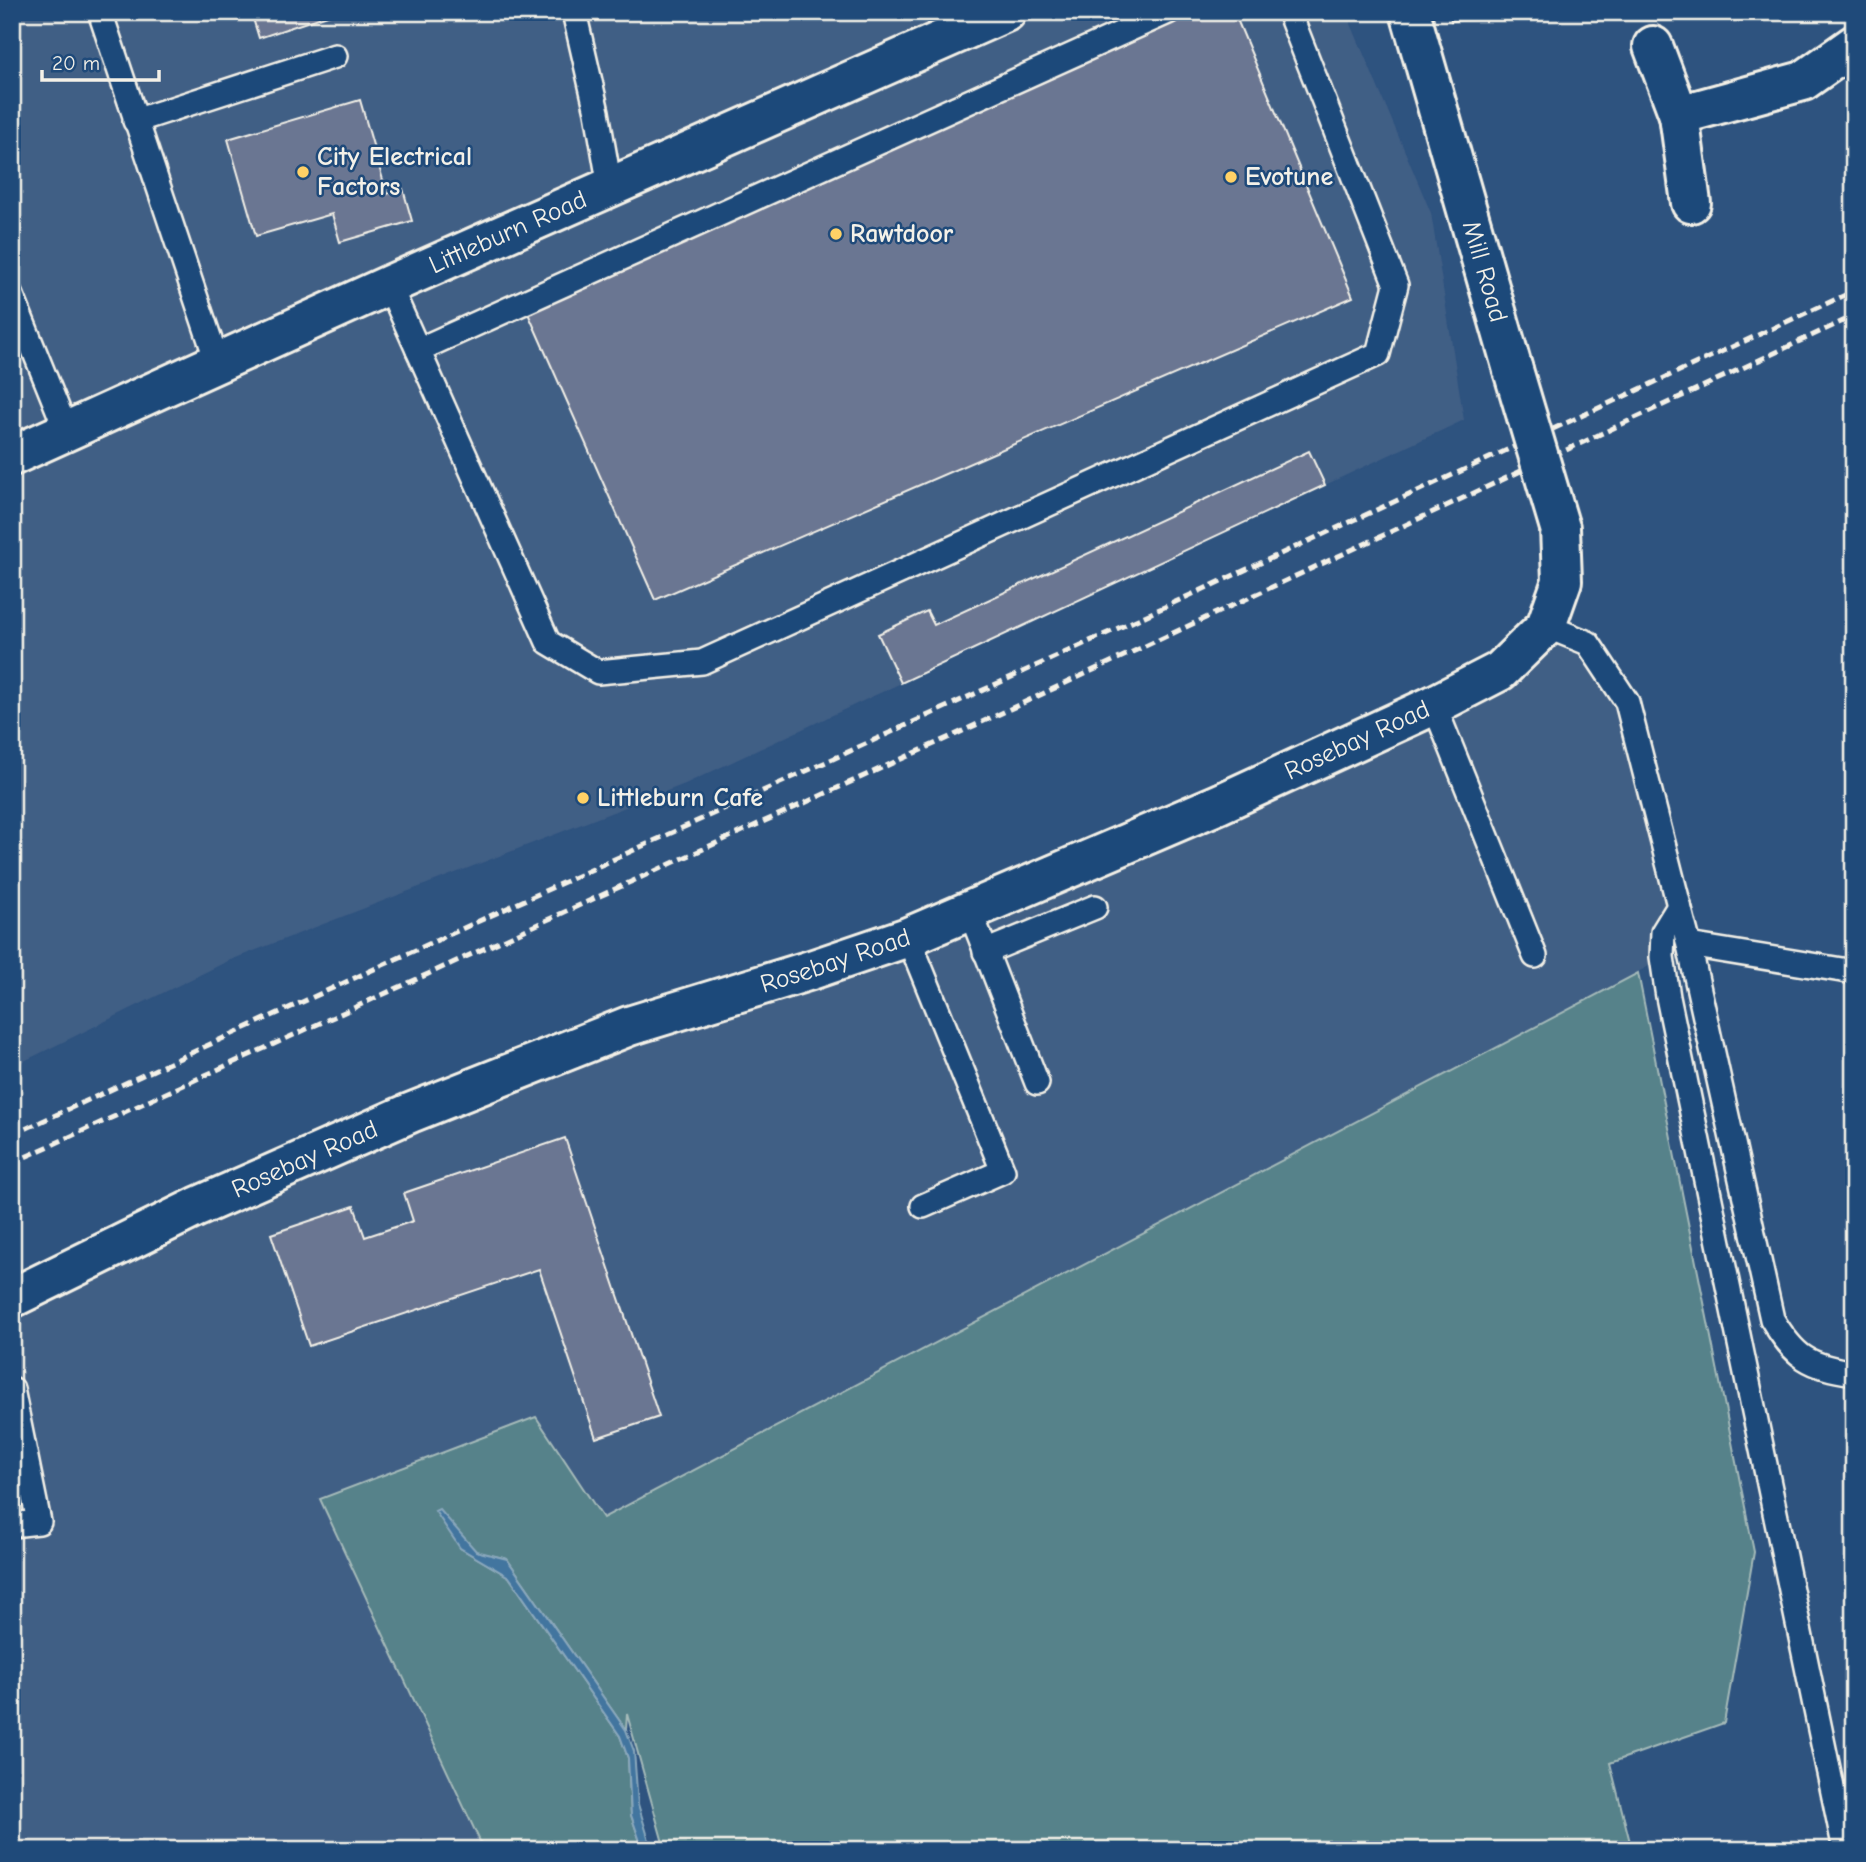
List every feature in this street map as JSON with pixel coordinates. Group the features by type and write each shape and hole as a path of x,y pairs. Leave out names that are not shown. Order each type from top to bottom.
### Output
{"street":[{"name":"Littleburn Road","path":"12,456 389,285 1006,12"},
{"name":"Mill Road","path":"1410,12 1560,528"},
{"path":"1679,116 1803,81 1854,45"},
{"path":"1653,46 1679,116 1691,202"},
{"name":"Rosebay Road","path":"12,1298 197,1208 410,1113 629,1026 908,937 1219,804 1434,705 1500,671 1546,626 1562,581 1560,528"}],"lane":[{"path":"100,12 218,364"},
{"path":"574,12 597,112 610,187"},
{"path":"418,350 1168,12"},
{"path":"389,285 548,642 598,672 702,662 1378,354 1396,285 1289,12"},
{"path":"135,121 335,56"},
{"path":"12,296 67,432"},
{"path":"1546,626 1588,643 1627,702 1689,945 1772,1319 1785,1341 1804,1359 1831,1369 1854,1373"},
{"path":"1434,705 1535,956"},
{"path":"1679,906 1663,932 1662,957 1668,997 1845,1850"},
{"path":"985,953 1095,907"},
{"path":"970,911 1037,1083"},
{"path":"908,937 1003,1171 923,1206"},
{"path":"1689,945 1854,972"},
{"path":"12,1390 39,1522 12,1525"}],"shaded area":[{"path":"12,12 1346,12 1431,213 1464,420 685,784 228,961 12,1067"},
{"path":"1546,626 1588,643 1627,702 1689,945 602,1518 320,1499 484,1850 12,1850 12,1298 197,1207 1219,804"},
{"path":"439,1509 476,1551 507,1559 626,1730 634,1751 638,1804 652,1850 643,1850 631,1815 628,1758 620,1736 509,1577 460,1548 435,1511"}],"green space":[{"path":"1638,973 1754,1552 1724,1723 1610,1763 1632,1850 665,1850 627,1714 626,1730 507,1559 460,1548 509,1577 620,1736 628,1758 631,1815 643,1850 484,1850 320,1499 536,1417 603,1518"}],"building":[{"path":"251,12 330,12 331,14 259,38"},
{"path":"1180,12 1234,12 1353,297 655,600 527,311"},
{"path":"1450,12 1483,12 1484,18 1451,21"},
{"path":"360,100 387,194 403,189 412,221 340,242 332,214 256,236 228,139"},
{"path":"1309,451 1325,485 901,683 878,634 927,611 934,625"},
{"path":"565,1138 659,1417 596,1438 539,1269 309,1346 271,1234 354,1206 365,1237 413,1221 404,1193"}],"railway":[{"path":"12,1135 1854,291"},
{"path":"12,1163 952,736 1854,316"}],"place":[{"name":"City Electrical Factors","path":"303,172"},
{"name":"Evotune","path":"1231,177"},
{"name":"Rawtdoor","path":"836,234"},
{"name":"Littleburn Cafe","path":"583,798"}]}
